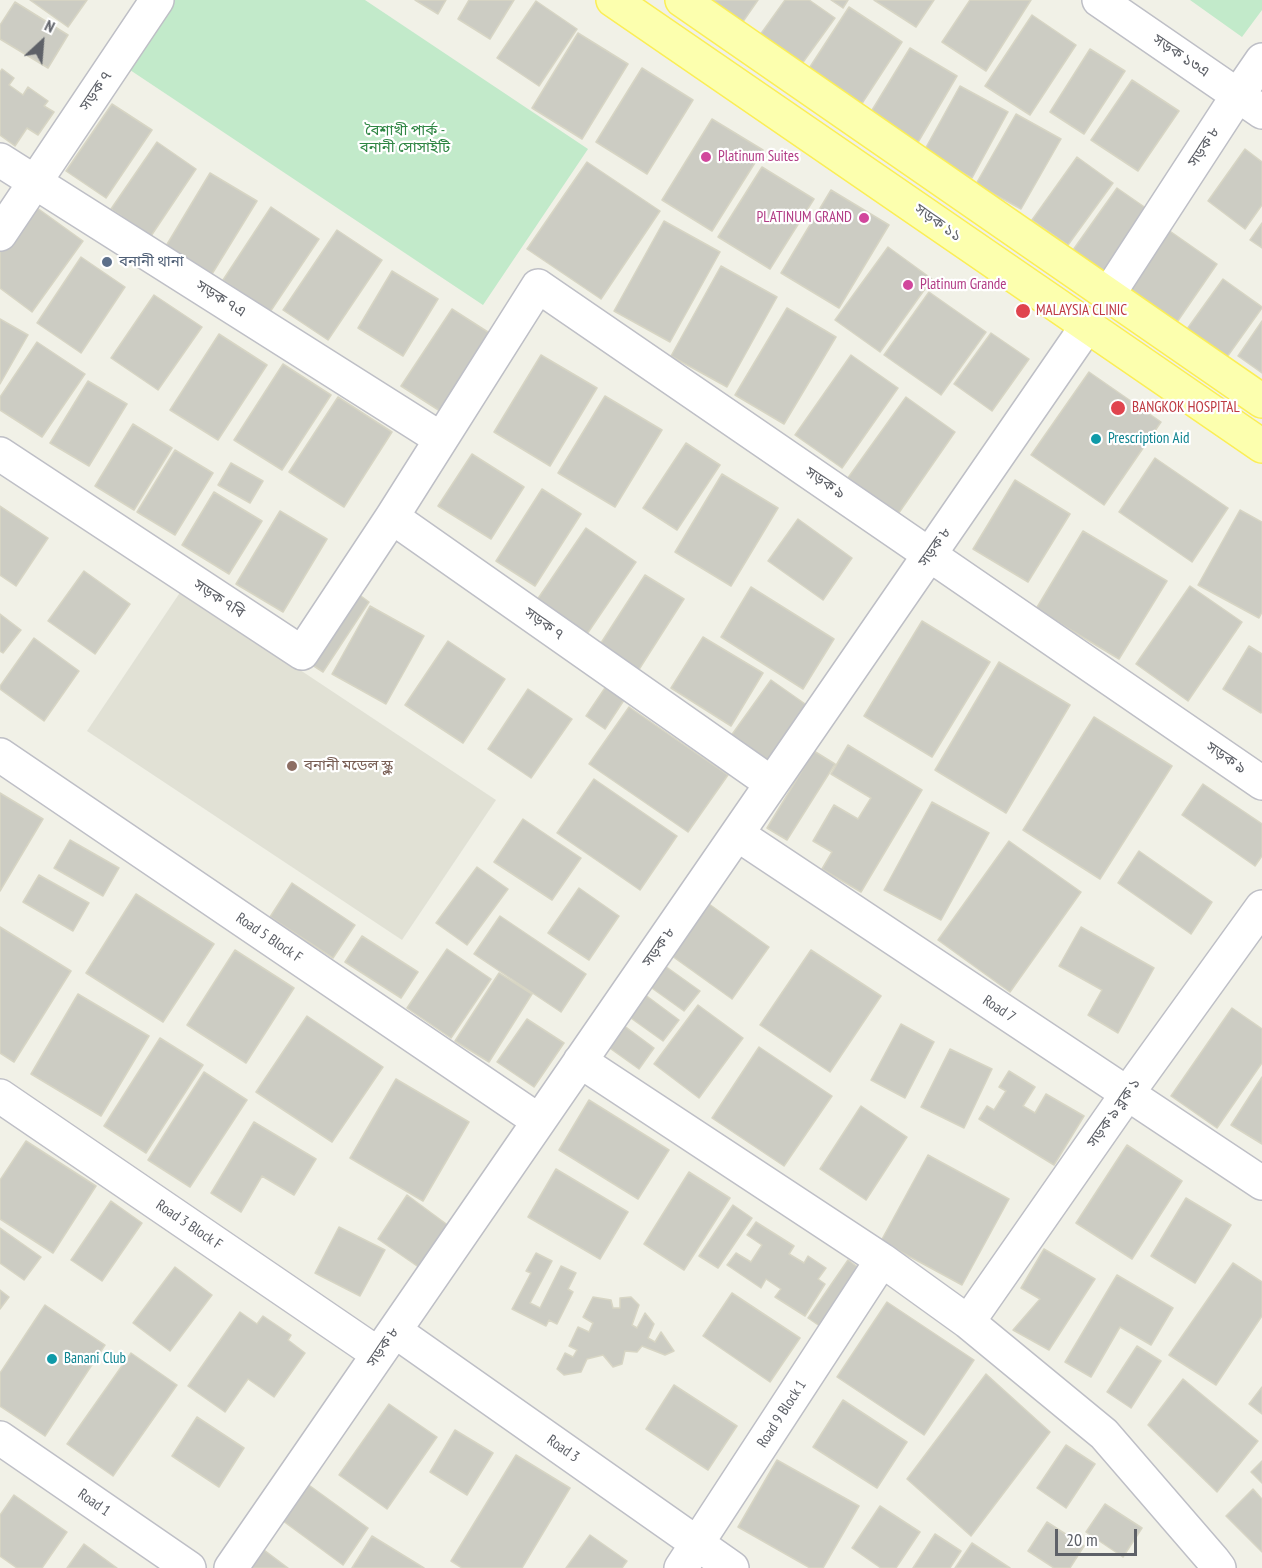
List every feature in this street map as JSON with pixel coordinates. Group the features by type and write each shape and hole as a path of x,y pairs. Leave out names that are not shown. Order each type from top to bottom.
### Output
{"main road":[{"name":"সড়ক ১১","path":"614,0 1262,446"},
{"path":"682,0 1262,401"},
{"path":"1087,326 1108,295"}],"street":[{"name":"সড়ক ৭","path":"34,182 156,0"},
{"name":"সড়ক ১৩এ","path":"1100,0 1250,103"},
{"name":"সড়ক ৮","path":"1108,295 1250,103 1262,60"},
{"name":"সড়ক ৭এ","path":"0,160 441,439"},
{"path":"0,234 34,182"},
{"name":"সড়ক ৯","path":"441,439 538,286 1262,783"},
{"name":"সড়ক ৮","path":"231,1568 1087,326"},
{"path":"392,517 441,439"},
{"name":"সড়ক ৭বি","path":"0,454 302,653 392,517"},
{"name":"সড়ক ৭","path":"392,517 771,783"},
{"name":"Road 5 Block F","path":"0,755 539,1121"},
{"name":"Road 7","path":"737,834 1262,1183"},
{"name":"সড়ক ৯ ব্লক ১","path":"968,1322 1127,1094 1262,907"},
{"path":"580,1061 882,1260 968,1322 1104,1434 1219,1568"},
{"name":"Road 3 Block F","path":"0,1096 386,1342"},
{"name":"Road 9 Block 1","path":"689,1556 882,1260"},
{"name":"Road 3","path":"386,1342 689,1556 732,1568"},
{"name":"Road 1","path":"0,1438 189,1568"}],"shaded area":[{"name":"বনানী মডেল স্কুল","path":"181,591 496,800 402,940 87,731"}],"green space":[{"name":"বৈশাখী পার্ক - বনানী সোসাইটি","path":"168,0 365,0 588,149 483,305 124,66"},
{"path":"1190,0 1262,0 1262,10 1242,37"}],"building":[{"path":"30,0 87,0 68,27"},
{"path":"415,0 446,0 438,14"},
{"path":"469,0 514,0 490,39 458,19"},
{"path":"688,0 758,0 735,33"},
{"path":"785,0 809,0 835,18 796,72 755,42"},
{"path":"831,0 848,0 843,8"},
{"path":"874,0 934,0 916,27"},
{"path":"970,0 1031,0 986,71 942,42"},
{"path":"536,1 577,29 539,86 497,58"},
{"path":"15,2 68,35 48,68 0,39 0,25"},
{"path":"849,7 902,42 859,108 806,73"},
{"path":"1032,15 1076,45 1030,115 985,86"},
{"path":"578,33 628,64 582,139 532,108"},
{"path":"910,48 957,76 914,149 866,120"},
{"path":"1090,49 1125,71 1084,134 1050,112"},
{"path":"642,68 693,100 647,174 596,142"},
{"path":"2,69 14,78 9,85 23,95 28,87 48,101 44,106 54,112 38,135 27,128 15,146 0,135 0,72"},
{"path":"1132,80 1179,111 1138,171 1091,140"},
{"path":"960,86 1008,112 972,178 924,151"},
{"path":"112,104 152,130 106,198 66,171"},
{"path":"1016,114 1061,139 1021,209 976,184"},
{"path":"712,119 763,150 712,231 662,200"},
{"path":"157,142 196,169 151,236 111,209"},
{"path":"1245,149 1262,162 1262,205 1245,229 1208,201"},
{"path":"1077,157 1113,183 1068,245 1032,220"},
{"path":"587,162 660,211 601,299 527,249"},
{"path":"762,167 814,199 770,269 718,237"},
{"path":"210,173 257,201 212,274 166,246"},
{"path":"1117,188 1153,213 1108,275 1073,250"},
{"path":"831,190 889,225 839,308 781,273"},
{"path":"33,205 83,241 32,312 0,288 0,252"},
{"path":"271,207 319,239 270,312 223,280"},
{"path":"664,221 720,252 670,342 614,311"},
{"path":"1262,223 1262,248 1250,240"},
{"path":"1164,227 1217,264 1175,325 1121,288"},
{"path":"337,230 382,260 328,340 283,310"},
{"path":"888,247 932,279 880,352 835,320"},
{"path":"81,257 125,287 81,353 37,323"},
{"path":"721,266 777,297 727,387 671,356"},
{"path":"392,271 438,299 403,356 358,328"},
{"path":"1223,279 1262,308 1222,364 1182,336"},
{"path":"929,292 986,332 941,395 884,355"},
{"path":"154,295 202,327 158,390 111,358"},
{"path":"787,308 836,337 784,424 735,395"},
{"path":"452,309 491,334 440,411 401,386"},
{"path":"0,319 28,335 0,384"},
{"path":"1262,321 1262,373 1238,356"},
{"path":"991,333 1029,359 992,411 954,384"},
{"path":"219,334 267,365 218,440 170,410"},
{"path":"37,342 85,374 42,437 0,410 0,397"},
{"path":"541,355 597,388 550,466 494,432"},
{"path":"851,355 898,388 842,468 795,435"},
{"path":"283,364 331,395 282,470 234,440"},
{"name":"Prescription Aid","path":"1089,372 1161,422 1104,505 1031,455"},
{"path":"88,381 127,404 89,466 50,443"},
{"path":"605,396 662,430 615,507 558,473"},
{"path":"338,397 392,432 344,507 289,472"},
{"path":"906,397 955,432 896,517 845,482"},
{"path":"133,424 172,448 134,510 95,486"},
{"path":"686,443 720,465 677,530 643,508"},
{"path":"175,450 213,473 175,535 137,512"},
{"path":"472,454 524,487 491,539 438,506"},
{"path":"1155,458 1228,508 1192,562 1119,512"},
{"path":"231,463 263,481 250,503 218,485"},
{"path":"722,474 778,508 731,586 675,552"},
{"path":"1015,480 1070,514 1028,582 973,549"},
{"path":"542,489 581,514 535,586 496,561"},
{"path":"214,492 262,521 229,574 182,545"},
{"path":"0,506 48,538 16,586 0,575"},
{"path":"1240,510 1262,522 1262,612 1259,618 1198,585"},
{"path":"280,511 327,539 283,612 236,584"},
{"path":"798,519 852,558 823,600 768,561"},
{"path":"586,528 636,562 587,634 537,600"},
{"path":"1083,531 1167,581 1119,659 1036,609"},
{"path":"84,571 130,604 95,654 48,621"},
{"path":"645,575 684,599 638,671 599,646"},
{"path":"1190,586 1242,622 1188,701 1136,664"},
{"path":"751,587 834,639 803,689 721,637"},
{"path":"350,588 369,602 323,672 303,659"},
{"path":"370,606 424,636 386,704 332,674"},
{"path":"0,614 21,630 3,653 0,651"},
{"path":"922,621 990,662 932,757 864,716"},
{"path":"703,637 763,673 731,726 671,688"},
{"path":"34,638 79,671 44,721 0,689"},
{"path":"448,641 505,679 463,743 405,705"},
{"path":"1249,646 1262,654 1261,713 1223,689"},
{"path":"999,662 1070,705 1006,813 935,770"},
{"path":"771,680 808,706 764,767 728,740"},
{"path":"609,682 628,694 605,729 586,716"},
{"path":"528,689 572,719 531,778 488,749"},
{"path":"629,707 728,775 688,832 589,764"},
{"path":"1094,717 1172,766 1100,879 1023,830"},
{"path":"848,745 922,790 861,892 822,869 832,852 813,841 834,805 858,819 871,798 831,774"},
{"path":"814,751 835,764 787,840 767,828"},
{"path":"594,779 677,836 640,890 557,833"},
{"path":"1203,784 1262,824 1262,856 1255,866 1182,815"},
{"path":"0,793 43,819 0,891"},
{"path":"932,802 989,833 941,920 884,890"},
{"path":"523,819 581,858 552,900 494,862"},
{"path":"70,840 119,868 103,896 54,868"},
{"path":"1009,841 1081,892 1010,992 938,940"},
{"path":"1139,851 1212,902 1191,934 1118,883"},
{"path":"477,867 508,889 467,945 436,923"},
{"path":"39,875 89,903 73,931 23,902"},
{"path":"292,883 355,925 333,958 270,917"},
{"path":"579,888 619,916 589,960 548,933"},
{"path":"136,894 214,944 163,1022 86,973"},
{"path":"709,904 769,947 732,999 672,956"},
{"path":"500,916 586,974 561,1012 474,954"},
{"path":"0,927 71,971 14,1062 0,1053"},
{"path":"1081,927 1154,968 1118,1033 1088,1015 1102,990 1059,966"},
{"path":"362,936 418,972 401,998 345,962"},
{"path":"447,949 491,979 451,1038 407,1008"},
{"path":"235,950 294,988 246,1063 187,1025"},
{"path":"811,950 881,996 830,1072 760,1025"},
{"path":"665,966 700,991 684,1011 649,986"},
{"path":"499,973 532,994 489,1062 455,1041"},
{"path":"78,994 149,1036 101,1116 31,1074"},
{"path":"644,994 679,1020 663,1041 628,1016"},
{"path":"698,1005 743,1038 699,1098 654,1064"},
{"path":"1232,1008 1262,1029 1262,1063 1217,1128 1171,1096"},
{"path":"307,1016 383,1067 332,1142 256,1092"},
{"path":"527,1019 564,1043 534,1087 497,1062"},
{"path":"619,1022 654,1048 639,1069 604,1044"},
{"path":"901,1024 934,1042 905,1098 871,1080"},
{"path":"160,1038 203,1065 146,1153 104,1126"},
{"path":"759,1047 832,1096 784,1166 712,1118"},
{"path":"950,1049 992,1069 964,1128 921,1107"},
{"path":"1009,1071 1035,1087 1023,1106 1035,1113 1046,1094 1084,1116 1054,1165 979,1119 987,1106 994,1110 1006,1091 999,1087"},
{"path":"204,1072 247,1100 190,1187 148,1160"},
{"path":"1262,1077 1262,1144 1231,1125"},
{"path":"396,1079 469,1122 423,1201 350,1158"},
{"path":"589,1100 669,1150 638,1199 559,1150"},
{"path":"861,1106 907,1137 866,1200 820,1169"},
{"path":"254,1122 316,1159 294,1195 262,1176 241,1212 211,1193"},
{"path":"26,1141 96,1186 53,1253 0,1219 0,1180"},
{"path":"1127,1145 1182,1181 1132,1259 1076,1223"},
{"path":"928,1155 1009,1199 962,1285 881,1241"},
{"path":"556,1169 628,1212 600,1259 528,1217"},
{"path":"689,1172 730,1198 684,1270 644,1244"},
{"path":"407,1195 449,1226 420,1268 378,1239"},
{"path":"1186,1198 1231,1225 1195,1283 1151,1256"},
{"path":"111,1201 142,1223 102,1281 71,1260"},
{"path":"733,1205 752,1218 718,1268 699,1256"},
{"path":"756,1222 794,1246 789,1254 804,1263 808,1256 826,1268 818,1279 825,1284 805,1316 775,1297 781,1289 766,1279 761,1288 727,1265 736,1253 751,1262 762,1245 747,1235"},
{"path":"339,1227 385,1250 360,1296 315,1273"},
{"path":"0,1228 41,1257 24,1280 0,1263"},
{"path":"1044,1249 1095,1279 1049,1350 1013,1330 1040,1299 1021,1288"},
{"path":"536,1253 552,1261 530,1303 540,1308 561,1266 576,1273 568,1289 573,1292 557,1324 549,1320 546,1326 512,1309 531,1273 526,1271"},
{"path":"848,1260 866,1273 827,1331 808,1318"},
{"path":"1233,1263 1262,1282 1262,1316 1216,1385 1169,1355"},
{"path":"175,1267 212,1295 170,1351 133,1323"},
{"path":"1117,1275 1173,1308 1151,1345 1120,1327 1091,1377 1065,1362"},
{"path":"0,1290 9,1297 0,1309"},
{"path":"732,1293 800,1338 770,1382 703,1336"},
{"path":"593,1297 611,1300 613,1308 620,1308 620,1298 631,1297 639,1305 632,1325 637,1328 645,1313 654,1324 648,1338 655,1342 661,1332 674,1351 665,1355 642,1346 637,1352 625,1351 622,1364 613,1367 603,1355 587,1359 581,1372 564,1375 557,1369 565,1353 573,1357 577,1350 569,1346 578,1327 589,1332 593,1323 583,1317"},
{"path":"887,1302 974,1360 924,1435 837,1377"},
{"name":"Banani Club","path":"45,1305 105,1345 45,1436 0,1406 0,1373"},
{"path":"240,1312 257,1324 263,1316 291,1335 288,1340 305,1353 274,1397 248,1379 225,1412 188,1386"},
{"path":"1137,1346 1161,1361 1131,1408 1107,1392"},
{"path":"131,1353 177,1385 113,1476 67,1444"},
{"path":"986,1374 1050,1432 971,1536 907,1479"},
{"path":"1183,1379 1258,1441 1217,1492 1148,1425"},
{"path":"674,1385 737,1426 708,1470 646,1429"},
{"path":"1262,1387 1262,1414 1249,1404"},
{"path":"843,1400 907,1442 877,1488 813,1447"},
{"path":"389,1404 437,1437 387,1509 339,1475"},
{"path":"197,1417 244,1448 219,1487 172,1456"},
{"path":"455,1430 493,1453 467,1495 430,1472"},
{"path":"1066,1445 1095,1464 1066,1508 1037,1488"},
{"path":"516,1455 570,1488 522,1568 462,1568 451,1561"},
{"path":"777,1460 859,1506 823,1568 810,1568 738,1527"},
{"path":"1262,1461 1262,1483 1251,1472"},
{"path":"306,1483 368,1528 343,1565 279,1518"},
{"path":"1253,1489 1262,1499 1262,1552 1226,1516"},
{"path":"14,1495 67,1532 42,1568 17,1568 0,1556 0,1515"},
{"path":"1105,1504 1142,1528 1123,1557 1086,1532"},
{"path":"880,1506 920,1532 896,1568 881,1568 852,1548"},
{"path":"1047,1522 1084,1546 1070,1568 1054,1568 1028,1551"},
{"path":"935,1534 961,1551 950,1568 913,1568"},
{"path":"590,1535 627,1561 622,1568 566,1568"},
{"path":"372,1536 424,1568 352,1568"},
{"path":"972,1543 1010,1568 955,1568"},
{"path":"84,1544 117,1568 67,1568"},
{"path":"256,1544 288,1568 238,1568"}],"place":[{"name":"Platinum Suites","path":"706,157"},
{"name":"PLATINUM GRAND","path":"864,218"},
{"name":"বনানী থানা","path":"107,262"},
{"name":"Platinum Grande","path":"908,285"},
{"name":"MALAYSIA CLINIC","path":"1023,311"},
{"name":"BANGKOK HOSPITAL","path":"1118,408"},
{"name":"Prescription Aid","path":"1096,439"},
{"name":"বনানী মডেল স্কুল","path":"292,766"},
{"name":"Banani Club","path":"52,1359"}]}
